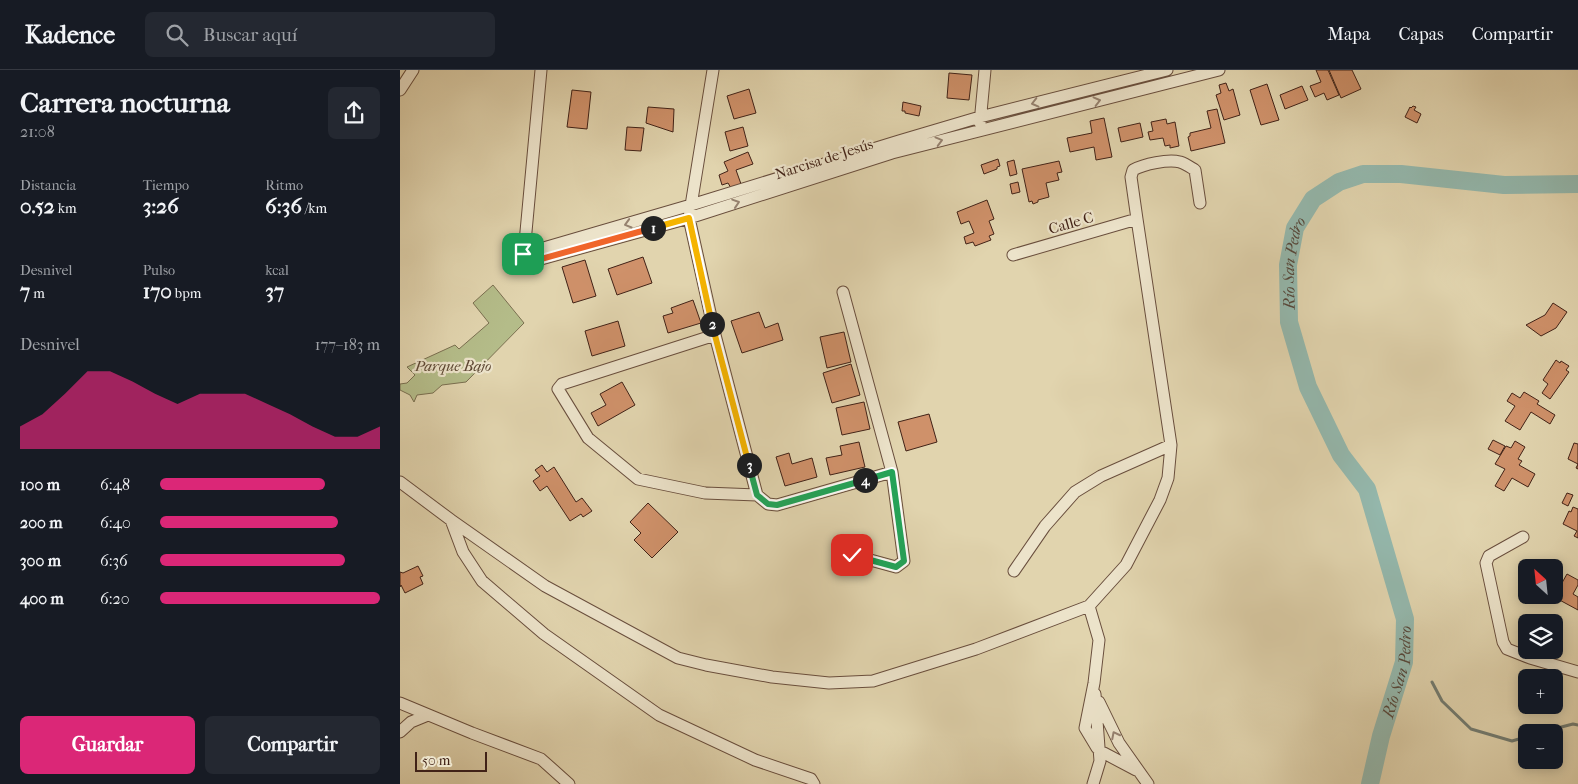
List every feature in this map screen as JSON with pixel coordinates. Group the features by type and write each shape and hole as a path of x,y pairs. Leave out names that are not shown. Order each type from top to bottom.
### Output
{"street":[{"path":"400,90 413,70"},
{"path":"523,259 541,70"},
{"path":"712,70 689,218 715,335 757,495 768,504 777,505 892,472"},
{"path":"980,129 985,70"},
{"name":"Narcisa de Jesús","path":"523,259 689,218 980,117 1167,70"},
{"name":"Narcisa de Jesús","path":"523,259 692,205 891,148 980,129 1219,70"},
{"path":"400,482 545,586 678,658 772,677 830,683 872,682 976,649 1089,606 1126,565 1160,500 1168,478 1171,445 1131,177 1133,170 1142,164 1174,161 1183,163 1194,170 1200,203"},
{"name":"Calle C","path":"1013,255 1137,219"},
{"path":"843,292 892,472 904,561 896,567 852,555"},
{"path":"715,335 562,384 558,389 588,438 638,479 705,493 757,495"},
{"path":"1014,572 1045,526 1075,492 1101,476 1171,445"},
{"path":"451,520 463,552 482,581 544,634 659,715 755,760 811,779 814,784"},
{"path":"1523,537 1489,556 1486,563 1503,642 1507,649 1578,672"},
{"path":"1089,606 1099,640 1094,683 1085,728 1100,751 1137,771"},
{"path":"1093,784 1100,761 1094,683"},
{"path":"1096,697 1119,743 1148,784"},
{"path":"401,707 428,715 541,759 569,784"},
{"path":"400,732 410,722 428,715"}],"green space":[{"name":"Parque Bajo","path":"493,285 524,323 466,382 442,385 433,393 417,395 414,402 410,395 400,390 400,384 407,383 415,375 407,367 455,345 459,349 489,323 473,303"}],"building":[{"path":"1316,70 1328,70 1339,95 1327,100 1324,93 1315,97 1310,86 1321,82"},
{"path":"1329,70 1352,70 1361,89 1341,98"},
{"path":"949,73 972,75 969,100 947,98"},
{"path":"1226,83 1229,91 1233,89 1240,115 1224,120 1216,95 1221,93 1219,85"},
{"path":"1267,84 1279,120 1261,125 1250,90"},
{"path":"1302,86 1308,100 1285,109 1280,95"},
{"path":"749,89 756,113 734,119 727,96"},
{"path":"572,90 591,92 587,129 567,127"},
{"path":"903,102 921,106 919,116 902,111"},
{"path":"648,107 674,109 673,132 646,123"},
{"path":"1410,107 1416,107 1414,110 1421,114 1417,123 1405,117"},
{"path":"1217,109 1225,143 1191,151 1188,137 1190,133 1211,128 1207,111"},
{"path":"1104,118 1112,157 1096,160 1094,147 1070,152 1067,138 1092,133 1090,121"},
{"path":"1166,119 1167,124 1175,122 1179,146 1170,148 1170,145 1165,146 1163,138 1150,140 1148,132 1153,131 1151,122"},
{"path":"1140,123 1143,137 1121,142 1118,128"},
{"path":"627,127 644,128 641,151 625,150"},
{"path":"743,127 748,146 730,151 725,132"},
{"path":"748,152 753,164 736,170 741,184 731,188 728,183 722,185 719,175 728,171 724,162"},
{"path":"998,159 1000,166 984,174 981,165"},
{"path":"1014,160 1017,174 1010,176 1007,162"},
{"path":"1059,161 1062,172 1057,173 1059,180 1046,183 1049,197 1038,200 1038,202 1033,204 1032,201 1029,202 1022,169"},
{"path":"1018,182 1020,192 1012,194 1010,184"},
{"path":"987,200 994,219 989,221 994,234 989,236 991,240 975,246 973,242 966,244 964,237 974,233 969,221 961,224 957,212"},
{"path":"643,257 652,283 617,295 608,269"},
{"path":"585,260 596,296 573,303 562,267"},
{"path":"693,300 701,323 668,333 663,316 673,313 671,308"},
{"path":"1553,303 1567,312 1556,328 1541,336 1526,325 1545,315"},
{"path":"759,312 765,328 778,323 783,340 742,353 731,321"},
{"path":"618,321 625,346 592,356 585,331"},
{"path":"844,332 851,362 827,368 820,337"},
{"path":"1556,360 1569,366 1566,370 1569,372 1550,399 1542,393 1548,384 1543,380"},
{"path":"851,364 860,395 832,403 823,373"},
{"path":"622,382 635,405 598,426 591,413 606,405 600,394"},
{"path":"1524,392 1539,401 1537,404 1555,415 1550,424 1531,412 1520,430 1505,421 1515,406 1507,401 1512,393 1520,398"},
{"path":"864,402 870,429 842,435 836,408"},
{"path":"929,414 937,442 906,451 898,422"},
{"path":"1493,440 1505,446 1500,455 1488,449"},
{"path":"1515,441 1525,447 1518,459 1522,461 1519,465 1535,474 1528,487 1512,478 1504,491 1495,486 1505,469 1495,464 1506,446 1511,448"},
{"path":"859,442 865,467 830,475 826,458 842,455 840,446"},
{"path":"1574,443 1578,444 1578,464 1568,459"},
{"path":"789,453 792,464 812,458 817,477 785,486 776,457"},
{"path":"542,465 547,472 554,467 576,502 582,498 592,511 583,517 581,514 570,521 547,486 540,491 533,481 540,476 535,470"},
{"path":"1567,493 1573,495 1568,506 1562,503"},
{"path":"648,503 678,532 652,558 634,540 641,533 630,522"},
{"path":"1573,507 1578,509 1578,538 1574,536 1577,531 1563,524"},
{"path":"418,566 423,576 420,577 423,584 405,593 401,585 400,587 400,572 403,573"},
{"path":"1567,574 1578,580 1578,585 1573,594 1578,597 1578,610 1563,602 1563,581"}],"waterway":[{"name":"Río San Pedro","path":"1370,784 1381,736 1404,662 1405,619 1367,489 1341,455 1308,387 1289,322 1288,265 1295,228 1313,199 1339,182 1363,174 1401,174 1504,185 1578,184"},
{"path":"1432,682 1442,701 1471,729 1512,741 1518,739"},
{"path":"1563,727 1573,724 1578,725"}],"route":[{"path":"523,254 523,264 689,218 715,335 757,495 768,504 777,505 892,472 904,561 896,567 852,555"}]}
